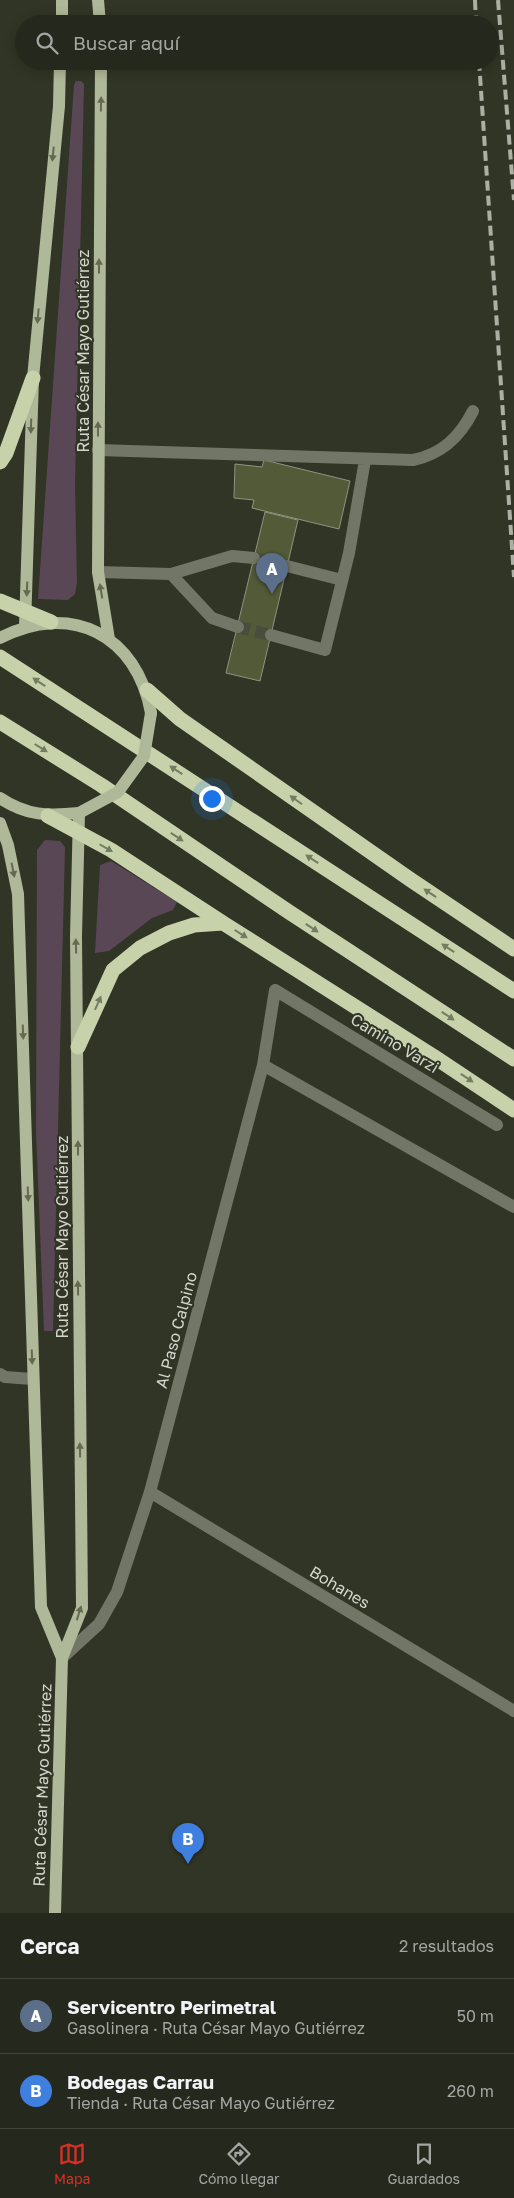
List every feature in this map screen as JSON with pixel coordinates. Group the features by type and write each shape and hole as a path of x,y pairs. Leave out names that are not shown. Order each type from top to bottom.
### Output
{"highway":[{"path":"0,462 6,454 33,378"},
{"path":"0,601 25,619 51,622"},
{"path":"0,657 514,991"},
{"path":"147,690 180,719 403,875 514,949"},
{"path":"0,722 101,786 514,1060"},
{"path":"48,816 111,850 514,1110"},
{"path":"78,1047 113,970 140,948 169,933 194,925 224,923"}],"main road":[{"path":"62,0 62,15"},
{"path":"98,0 99,15"},
{"path":"0,638 25,619 33,378 59,106 60,70"},
{"name":"Ruta César Mayo Gutiérrez","path":"101,70 98,572 109,639"},
{"path":"0,798 16,809 48,816 79,813 118,792 144,756 151,713 147,690 132,662 109,639 82,626 51,622"},
{"name":"Ruta César Mayo Gutiérrez","path":"55,1913 62,1658 82,1608 76,936 79,813"},
{"name":"Ruta César Mayo Gutiérrez","path":"0,823 8,846 18,894 32,1379 41,1607 62,1658"}],"street":[{"path":"98,450 365,460 414,460 432,456 450,443 468,423 474,411"},
{"path":"271,635 325,650 349,553 365,460"},
{"path":"98,572 171,574 232,556 254,558"},
{"path":"287,566 342,580"},
{"path":"171,574 212,618 238,626"},
{"name":"Al Paso Calpino","path":"62,1658 99,1624 117,1592 150,1492 263,1065 275,990"},
{"name":"Camino Varzi","path":"275,990 497,1125"},
{"path":"263,1065 514,1207"},
{"path":"0,1374 5,1377 32,1379"},
{"name":"Bohanes","path":"150,1492 514,1710"}],"shaded area":[{"path":"76,81 81,81 84,84 75,484 77,582 75,594 68,600 38,599 74,85"},
{"path":"45,840 60,841 65,847 53,1331 44,1331 36,1131 37,850"},
{"path":"111,861 177,902 173,910 152,918 109,951 95,953 100,865"}],"building":[{"path":"264,460 350,481 339,529 252,508 254,500 234,498 235,464 262,467"},
{"path":"265,512 298,520 260,681 226,673"}],"tunnel":[{"path":"254,558 287,566"},
{"path":"238,627 271,635"}],"railway":[{"path":"475,0 476,15"},
{"path":"498,0 514,200"},
{"path":"480,70 514,577"}],"place":[{"name":"Servicentro Perimetral","path":"272,594"},
{"name":"Bodegas Carrau","path":"188,1864"}]}
